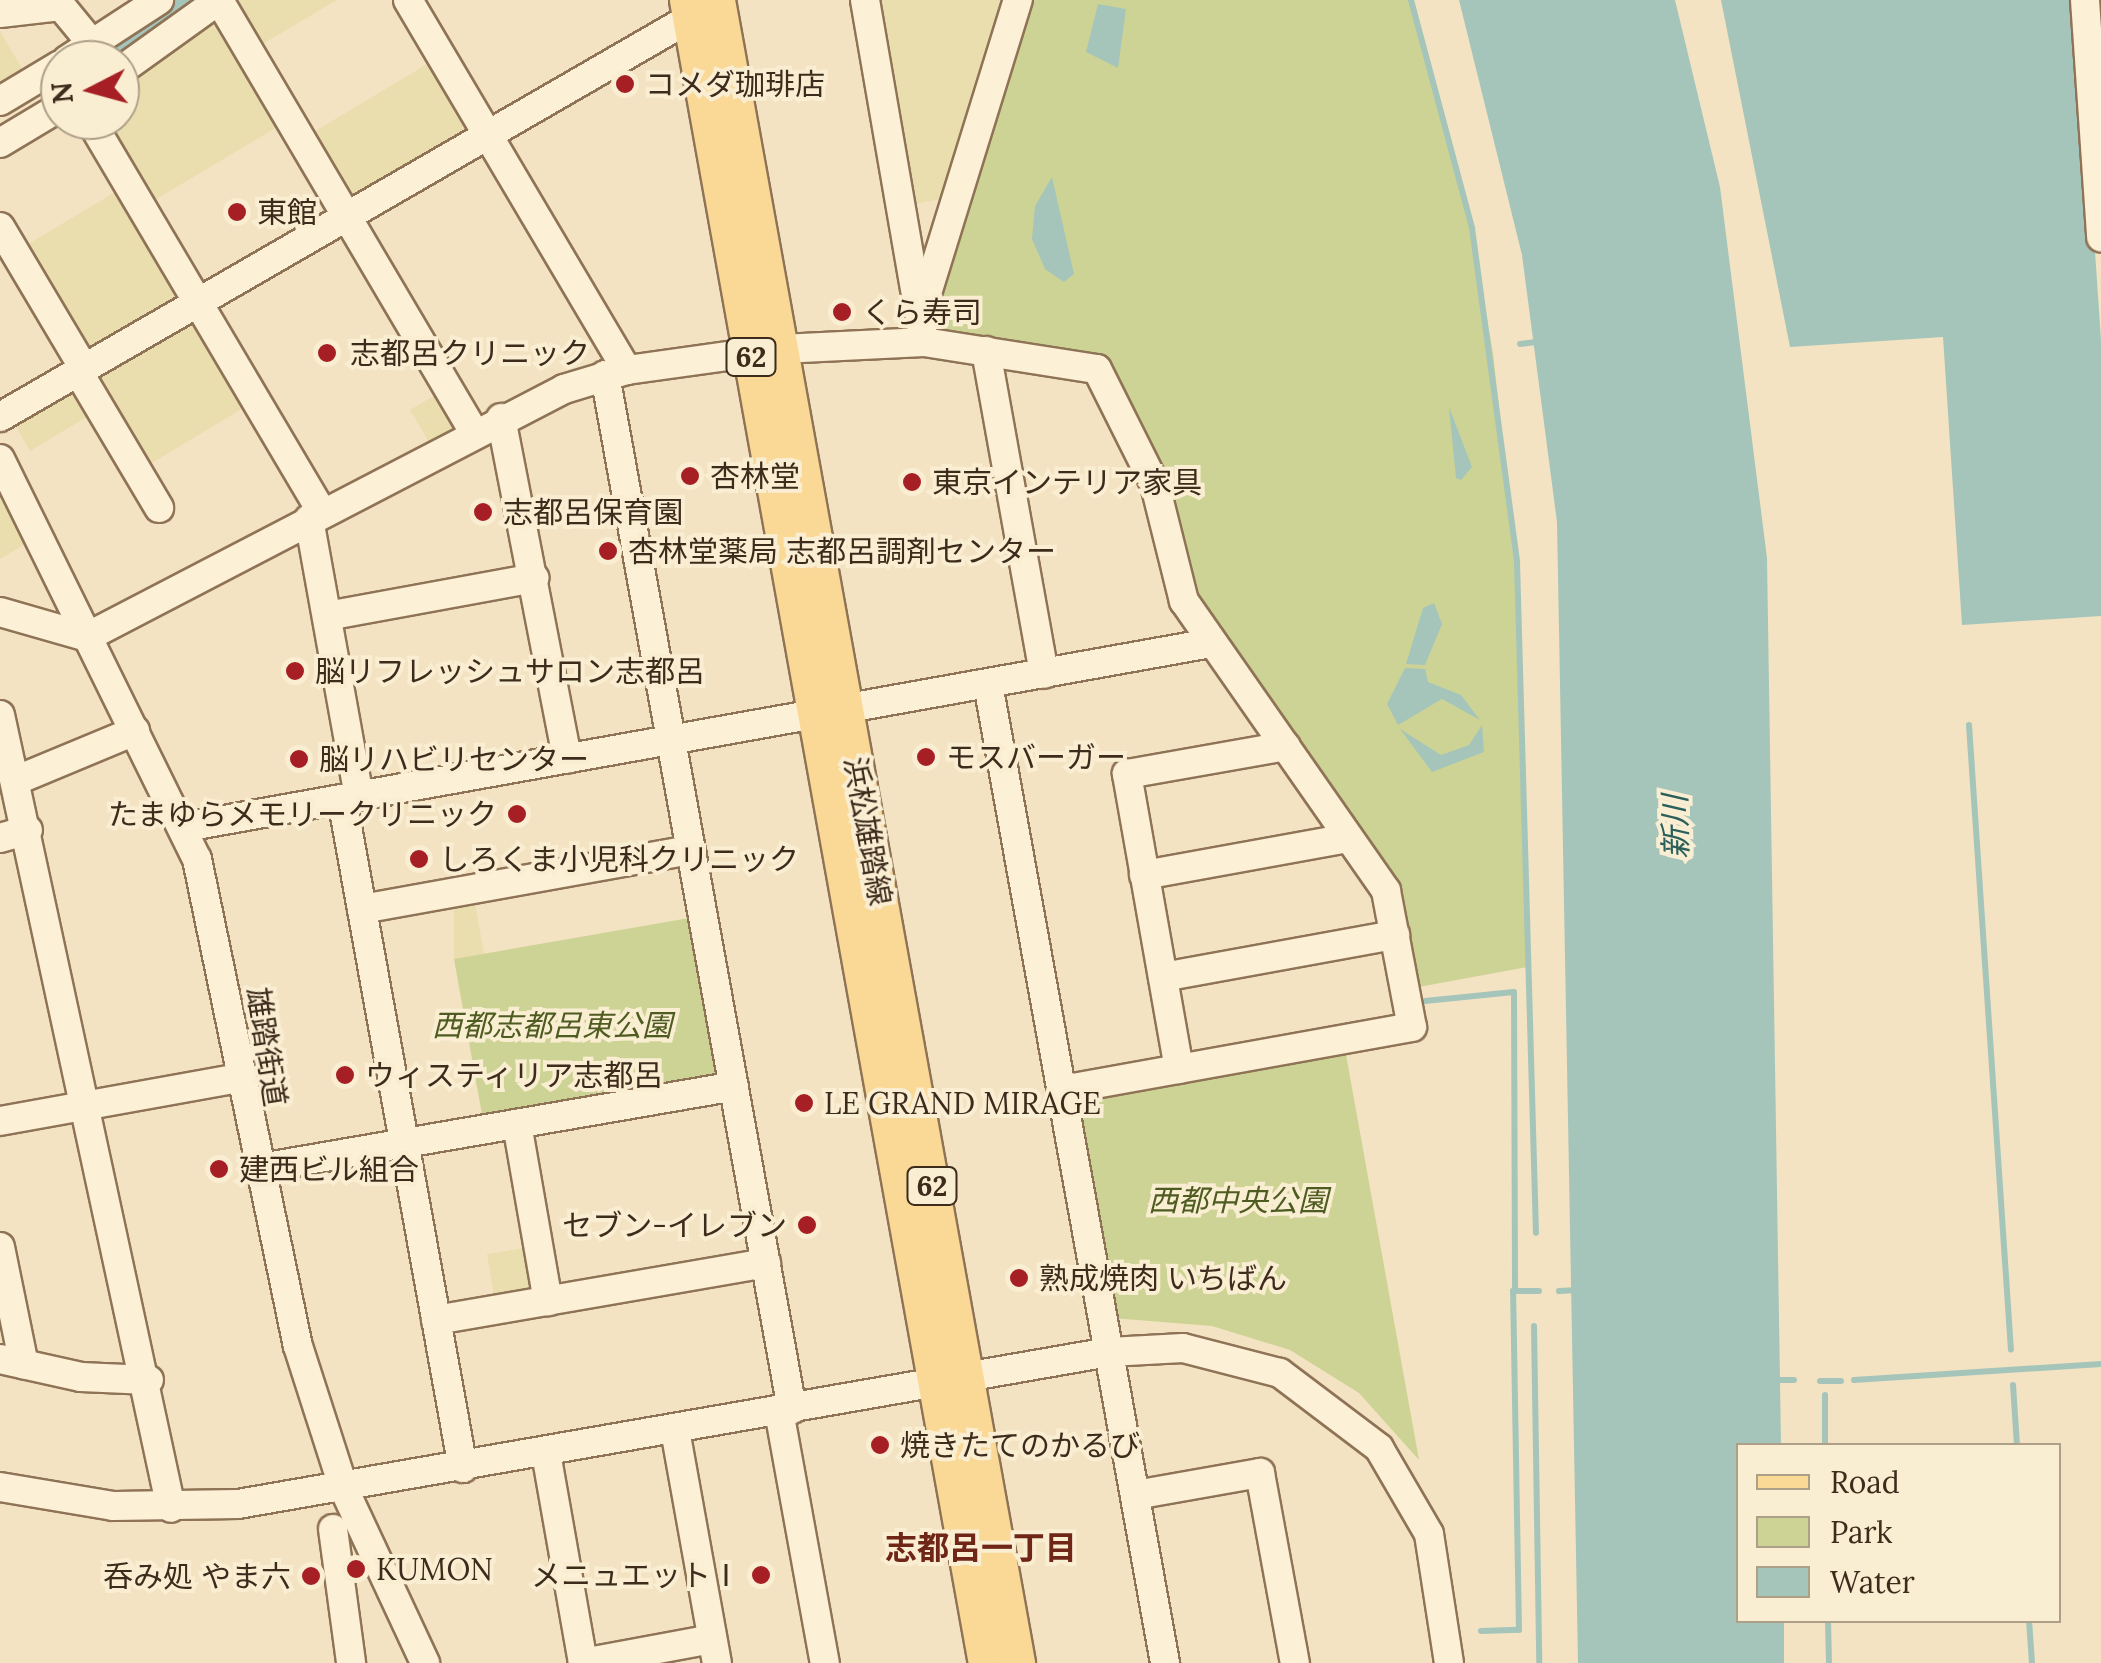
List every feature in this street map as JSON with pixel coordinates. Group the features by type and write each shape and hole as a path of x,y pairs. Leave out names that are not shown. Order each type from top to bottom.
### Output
{"main road":[{"name":"浜松雄踏線","path":"707,4 951,1380 1017,1663"},
{"name":"浜松雄踏線","path":"951,1380 986,1663"}],"street":[{"path":"98,40 159,0"},
{"path":"140,57 219,0 474,432"},
{"path":"408,0 489,136 616,372 672,741 766,1263 824,1663"},
{"path":"865,0 924,342"},
{"path":"916,296 928,290 1018,0"},
{"path":"2085,0 2101,237"},
{"path":"0,417 200,305 707,4"},
{"path":"0,13 61,6 89,40"},
{"path":"0,101 40,76"},
{"path":"0,142 40,119"},
{"path":"102,140 200,305 316,516 362,910 463,1468"},
{"path":"0,226 159,508"},
{"path":"0,612 87,636 501,418 616,372 766,351 924,342 986,350 1104,375 1155,485 1175,584 1211,644 1347,838 1380,876 1412,1027 1062,1090"},
{"path":"986,350 1044,674"},
{"path":"501,418 567,759"},
{"name":"雄踏街道","path":"0,460 185,827 215,926 255,1170 344,1489 425,1663"},
{"path":"327,616 535,578"},
{"path":"185,827 1211,644"},
{"path":"988,684 1165,1663"},
{"path":"0,716 149,1380 171,1508"},
{"path":"17,780 135,730"},
{"path":"1180,1069 1126,774 1286,746"},
{"path":"0,838 28,830"},
{"path":"1144,874 1347,838"},
{"path":"362,910 691,850"},
{"path":"1163,977 1395,935"},
{"path":"0,1121 239,1078"},
{"path":"255,1170 734,1086"},
{"path":"517,1124 548,1301"},
{"path":"0,1247 12,1362 149,1380"},
{"path":"436,1320 766,1263"},
{"path":"0,1487 171,1508 344,1489 1109,1352 1233,1356 1302,1384 1362,1430 1429,1534 1448,1663"},
{"path":"546,1453 583,1662 714,1651 675,1430"},
{"path":"1134,1495 1260,1472 1295,1663"},
{"path":"340,1537 351,1663"}],"shaded area":[{"path":"231,0 337,0 256,48"},
{"path":"875,0 1009,0 946,198 910,205"},
{"path":"214,14 284,123 148,204 110,140 140,140 140,65"},
{"path":"0,31 27,77 0,93"},
{"path":"434,60 471,132 351,202 307,136"},
{"path":"122,188 183,300 87,354 20,249"},
{"path":"194,320 250,404 142,469 94,376"},
{"path":"74,387 95,412 30,451 13,421"},
{"path":"442,391 465,430 432,447 410,410"},
{"path":"0,492 25,544 0,559"},
{"path":"474,897 484,954 454,959 454,901"},
{"path":"530,1247 537,1288 495,1301 487,1254"}],"green space":[{"path":"1026,0 1410,0 1471,228 1493,353 1516,562 1527,967 1413,988 1395,888 1191,597 1158,469 1108,361 940,339 932,320 941,275"},
{"name":"西都志都呂東公園","path":"695,917 721,1063 709,1081 483,1120 454,959"},
{"name":"西都中央公園","path":"1345,1049 1419,1460 1359,1393 1290,1350 1212,1326 1112,1318 1075,1114 1085,1096"}],"water":[{"path":"172,0 210,0 140,47 140,40 112,40"},
{"name":"新川","path":"1459,0 1675,0 1720,187 1767,558 1781,1443 1736,1443 1736,1623 1784,1623 1784,1663 1578,1663 1557,522 1522,255"},
{"path":"1721,0 2078,0 2101,340 2101,616 1962,625 1943,337 1790,347"},
{"path":"1098,4 1126,9 1118,68 1086,52"},
{"path":"1052,177 1074,274 1064,282 1045,269 1032,239 1035,206"},
{"path":"1449,407 1472,467 1461,480 1456,478"},
{"path":"1434,603 1442,624 1425,665 1406,664 1423,608"},
{"path":"1405,668 1425,669 1428,682 1461,695 1480,720 1442,699 1398,725 1387,704"},
{"path":"1482,725 1484,752 1432,772 1400,729 1441,755 1469,745"}],"waterway":[{"path":"1411,0 1472,228 1517,562 1536,1233"},
{"path":"1520,344 1544,341"},
{"path":"1969,725 2011,1350"},
{"path":"1425,1001 1514,992 1515,1291"},
{"path":"1559,1291 1578,1290"},
{"path":"1481,1631 1519,1630 1513,1291 1539,1291"},
{"path":"1534,1326 1539,1663"},
{"path":"1854,1380 2101,1364"},
{"path":"1775,1380 1794,1380"},
{"path":"1820,1381 1841,1381"},
{"path":"2013,1385 2017,1443"},
{"path":"1825,1395 1825,1443"},
{"path":"1828,1623 1829,1663"},
{"path":"2029,1623 2032,1663"}],"place":[{"name":"コメダ珈琲店","path":"625,84"},
{"name":"東館","path":"237,212"},
{"name":"くら寿司","path":"842,312"},
{"name":"志都呂クリニック","path":"327,353"},
{"name":"杏林堂","path":"690,476"},
{"name":"東京インテリア家具","path":"912,482"},
{"name":"志都呂保育園","path":"483,512"},
{"name":"杏林堂薬局 志都呂調剤センター","path":"608,551"},
{"name":"脳リフレッシュサロン志都呂","path":"295,671"},
{"name":"モスバーガー","path":"926,757"},
{"name":"脳リハビリセンター","path":"299,759"},
{"name":"たまゆらメモリークリニック","path":"517,814"},
{"name":"しろくま小児科クリニック","path":"419,859"},
{"name":"ウィスティリア志都呂","path":"345,1075"},
{"name":"LE GRAND MIRAGE","path":"804,1103"},
{"name":"建西ビル組合","path":"219,1169"},
{"name":"セブン-イレブン","path":"807,1225"},
{"name":"熟成焼肉 いちばん","path":"1019,1278"},
{"name":"焼きたてのかるび","path":"880,1445"},
{"name":"KUMON","path":"356,1569"},
{"name":"メニュエットⅠ","path":"761,1575"},
{"name":"呑み処 やま六","path":"311,1576"}],"district":[{"name":"志都呂一丁目","path":"981,1548"}]}
